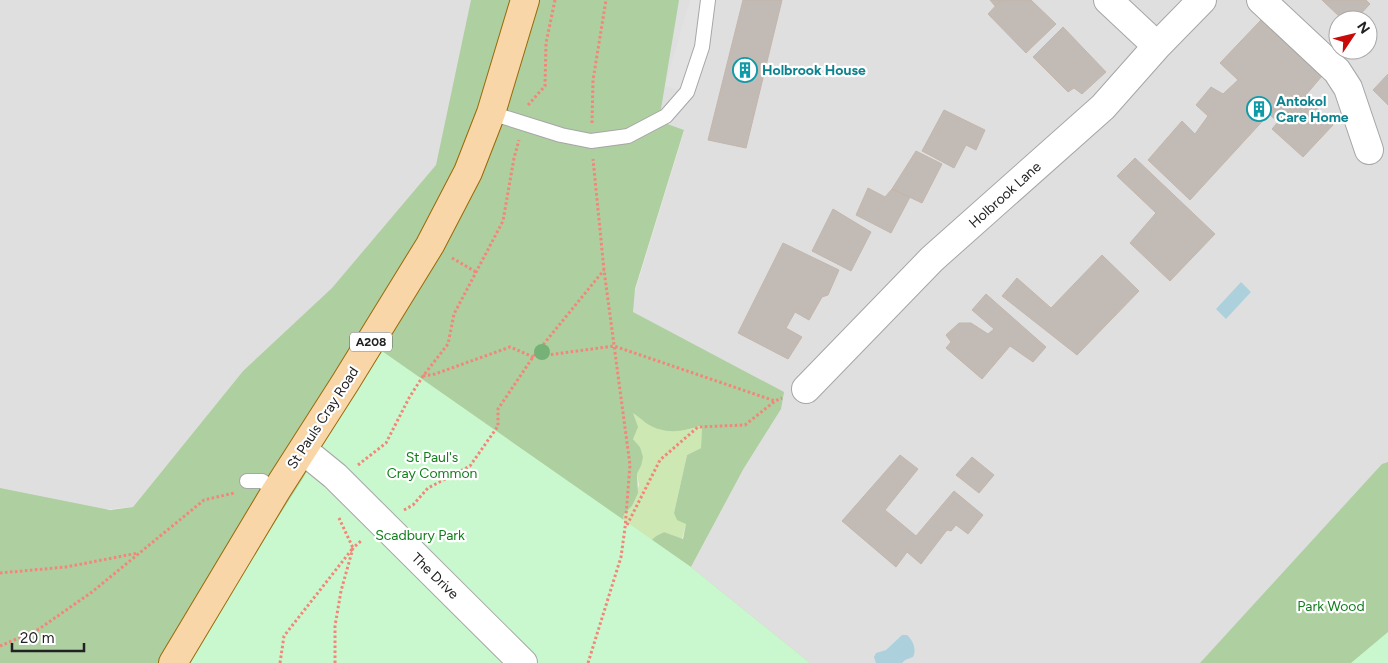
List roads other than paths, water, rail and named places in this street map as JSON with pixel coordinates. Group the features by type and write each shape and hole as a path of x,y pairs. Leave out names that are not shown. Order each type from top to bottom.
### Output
{"main road":[{"name":"St Pauls Cray Road","path":"173,663 270,487 303,450 430,245 468,172 491,113 525,0"}],"street":[{"path":"1108,0 1157,46"},
{"name":"Holbrook Lane","path":"806,389 932,259 1103,107 1157,46 1202,0"},
{"path":"1261,0 1337,71 1348,88 1369,150"},
{"name":"The Drive","path":"303,450 326,468 523,663"}],"lane":[{"path":"491,113 561,135 591,141 628,136 636,132 666,116 687,92 702,48 708,0"},
{"path":"247,481 262,481 270,487"}],"water":[{"path":"1241,282 1251,292 1226,319 1216,309"},
{"path":"902,635 907,635 913,642 915,651 913,657 902,663 876,663 874,657 876,653 886,650"}],"place":[{"name":"Holbrook House","path":"745,70"},
{"name":"Antokol Care Home","path":"1259,109"}],"park label":[{"name":"St Paul's Cray Common","path":"432,466"},
{"name":"Scadbury Park","path":"420,535"},
{"name":"Park Wood","path":"1331,606"}]}
